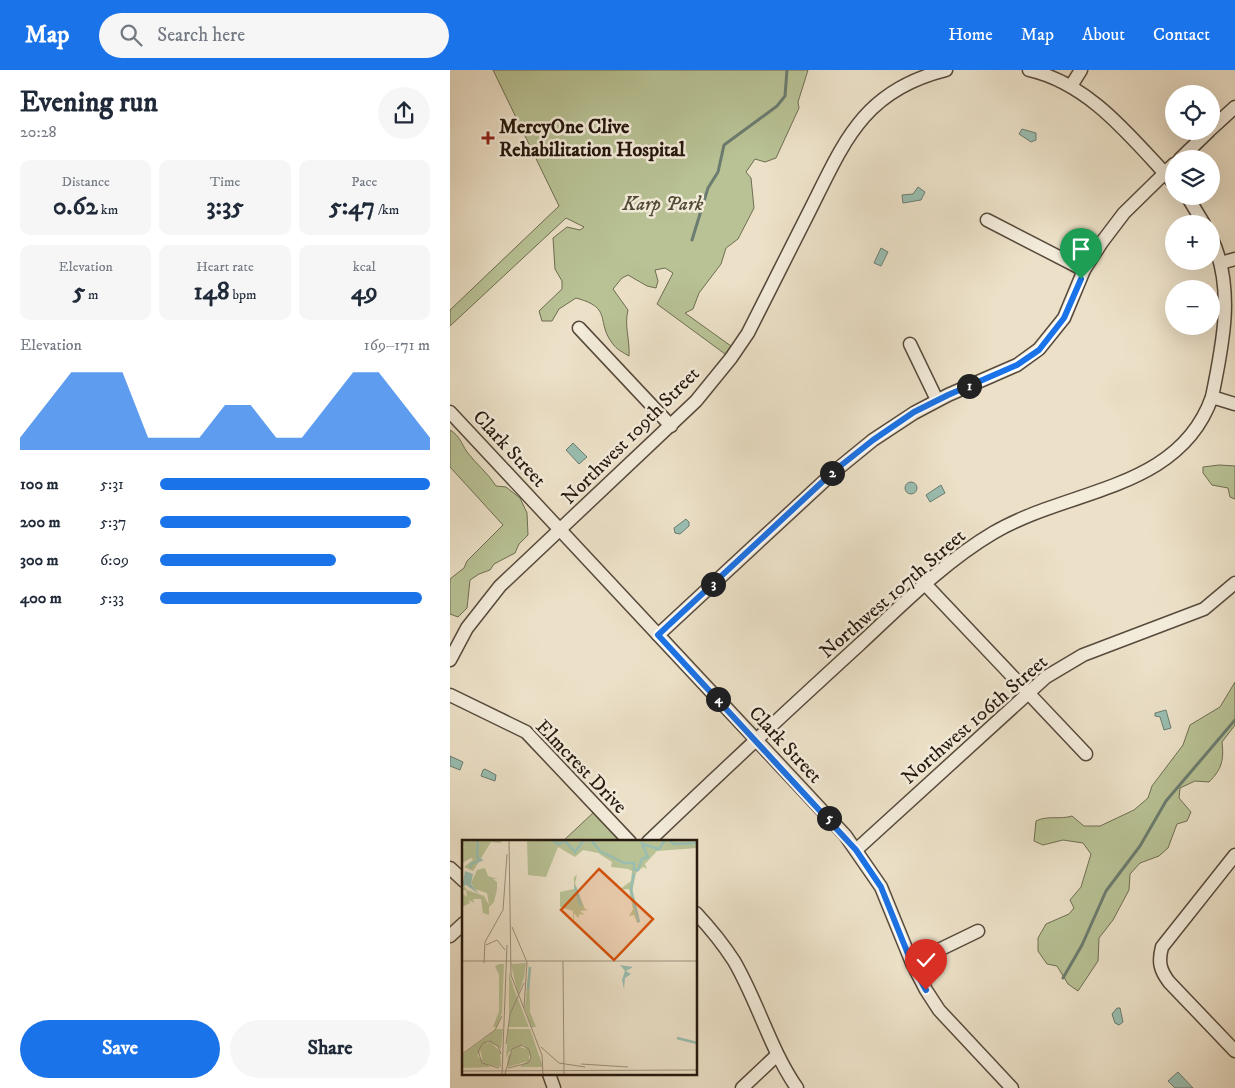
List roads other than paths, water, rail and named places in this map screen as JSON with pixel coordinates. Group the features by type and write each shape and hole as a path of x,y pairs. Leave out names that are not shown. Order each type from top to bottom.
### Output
{"street":[{"name":"Northwest 109th Street","path":"450,660 467,628 482,606 500,586 671,426 696,401 731,358 748,333 849,133 880,102 920,74 946,70"},
{"path":"1029,70 1042,73 1071,86 1114,120 1165,165"},
{"path":"1071,86 1081,70"},
{"path":"1220,121 1235,107"},
{"path":"1189,150 1200,140"},
{"path":"658,635 834,471 873,440 937,400 1017,365 1039,350 1064,318 1084,270 1102,242 1124,213 1165,173"},
{"path":"987,220 1084,270"},
{"path":"1221,263 1235,259"},
{"name":"Northwest 107th Street","path":"650,840 925,584 966,550 994,532 1025,517 1156,467 1189,439 1212,397 1223,347 1226,287 1221,263"},
{"path":"579,328 671,426"},
{"path":"910,344 937,400"},
{"path":"1212,397 1235,404"},
{"name":"Clark Street","path":"450,412 856,850 881,887 912,964 940,1010 1012,1088"},
{"name":"Northwest 106th Street","path":"856,850 1046,677 1083,655 1204,609 1235,583"},
{"path":"925,584 1086,754"},
{"name":"Elmcrest Drive","path":"450,695 526,732 628,840"},
{"path":"1235,855 1162,947 1158,959 1161,971 1169,982 1235,1051"},
{"path":"450,868 462,879"},
{"path":"698,915 722,942 734,962 778,1055 797,1088"},
{"path":"450,936 462,925"},
{"path":"912,964 978,931"},
{"path":"742,1088 778,1055"},
{"path":"550,1076 554,1088"}],"water":[{"path":"1022,129 1036,133 1036,140 1031,142 1019,134"},
{"path":"918,187 925,192 921,200 903,203 902,195 913,194"},
{"path":"881,248 888,252 881,266 874,263"},
{"path":"573,443 587,457 579,464 566,450"},
{"path":"911,482 917,488 911,494 905,488"},
{"path":"941,485 945,493 930,502 926,495"},
{"path":"686,519 689,522 689,526 680,534 675,533 674,528"},
{"path":"1166,710 1171,728 1164,730 1160,717 1155,716 1155,713"},
{"path":"450,756 463,762 460,770 450,766"},
{"path":"485,769 496,775 495,781 481,776"},
{"path":"1117,1008 1120,1008 1123,1022 1119,1025 1115,1023 1112,1014"},
{"path":"1178,1072 1193,1088 1175,1088 1168,1081"}],"waterway":[{"path":"692,240 708,188 718,172 724,145 777,106 785,96 787,70"},
{"path":"1063,978 1082,945 1106,891 1140,846 1166,801 1235,720"}],"place":[{"name":"MercyOne Clive Rehabilitation Hospital","path":"488,138"}],"park label":[{"name":"Karp Park","path":"663,203"}]}
